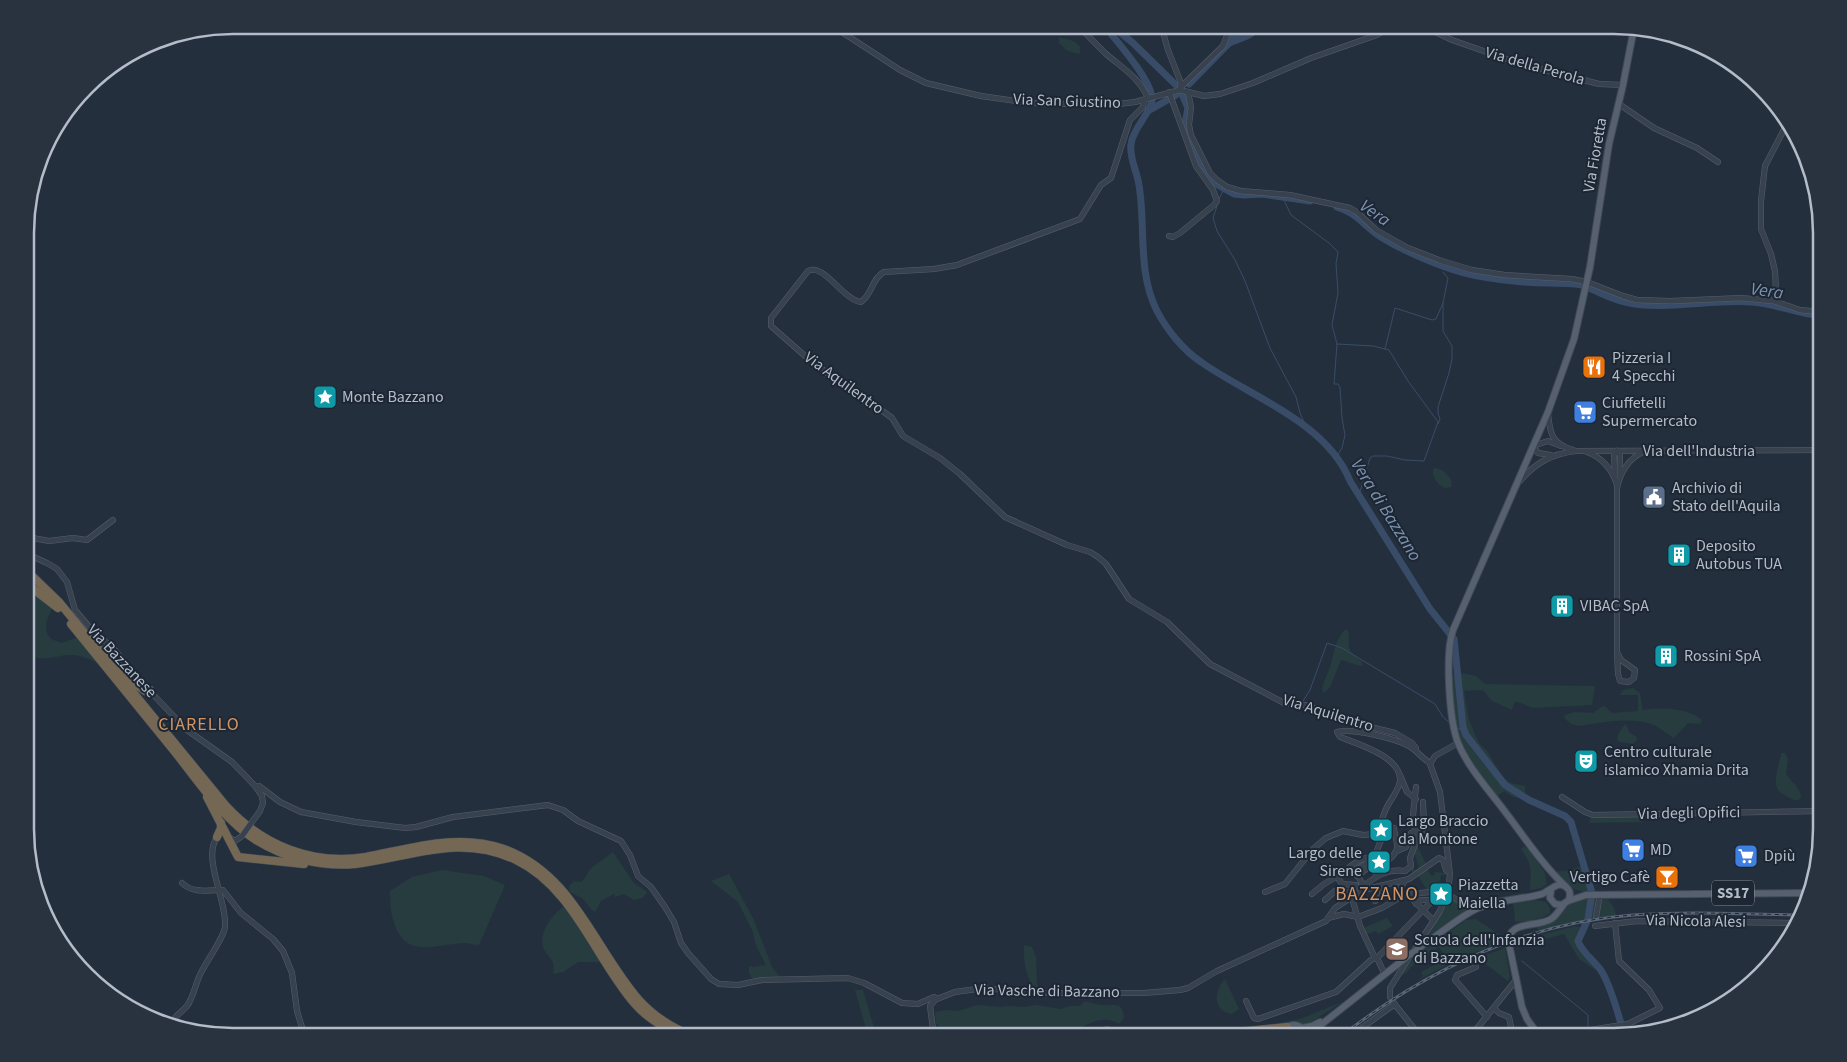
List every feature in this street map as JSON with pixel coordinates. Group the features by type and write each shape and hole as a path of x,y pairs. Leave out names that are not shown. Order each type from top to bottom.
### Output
{"highway":[{"path":"34,577 48,590 226,806 253,832 278,846 326,858 349,859 365,857 426,843 453,841 481,843 504,849 520,856 542,870 574,903 621,978 639,1000 664,1021 677,1028"},
{"path":"34,585 58,608 231,820 255,839 278,852 292,857 329,864"},
{"path":"34,589 58,608"},
{"path":"95,646 110,655 137,686 145,691 150,690"},
{"path":"201,785 236,856 242,858 288,863 329,864 366,862 428,849 454,846 478,848 517,860 537,873 568,906 616,980 636,1005 649,1017 666,1028"},
{"path":"217,837 221,829 221,823"},
{"path":"234,851 234,845 239,838"},
{"path":"1279,1028 1287,1027"}],"main road":[{"name":"Via Fioretta","path":"1566,886 1547,867 1475,772 1458,743 1454,726 1448,655 1451,636 1548,412 1574,339 1587,285 1608,144 1619,104 1633,34"},
{"path":"1547,867 1553,881 1549,896 1556,909 1555,914"},
{"path":"1316,1028 1411,954 1472,911 1498,902 1542,894 1559,884 1566,886 1570,893 1567,902 1555,914 1546,922 1514,929 1510,933 1509,941 1516,980 1524,1013 1532,1028"},
{"name":"SS17","path":"1566,886 1587,895"},
{"name":"SS17","path":"1567,902 1587,895 1599,894 1803,893"},
{"path":"1526,897 1540,898 1558,905 1567,902"},
{"path":"1287,1027 1295,1025 1302,1028 1316,1024 1356,998"}],"street":[{"name":"Via San Giustino","path":"844,34 909,75 926,83 981,96 1030,102 1103,105 1121,105 1149,98 1170,96 1183,90 1208,96 1238,88 1311,58 1380,34"},
{"path":"1087,34 1106,54 1132,74 1149,98"},
{"path":"1164,34 1191,107 1190,130 1193,141 1210,173 1227,187 1241,191 1290,195 1350,208 1376,230 1408,248 1472,270 1505,275 1572,279 1623,296 1645,300 1734,298 1774,302 1800,310 1813,311"},
{"path":"1183,90 1222,46 1227,34"},
{"name":"Via della Perola","path":"1440,34 1518,64 1599,84 1623,86"},
{"path":"1169,236 1176,236 1217,201 1196,166 1170,96"},
{"name":"Via Aquilentro","path":"1149,98 1130,120 1112,177 1100,186 1080,220 956,265 934,269 882,273 876,279 866,299 861,302 856,301 818,270 811,269 771,318 770,326 805,356 866,403 892,418 902,436 940,458 960,474 1005,517 1098,557 1106,564 1129,599 1167,622 1210,664 1284,703 1307,706 1338,718 1395,734 1412,743 1416,751"},
{"path":"1619,104 1654,128 1697,148 1718,162"},
{"path":"1774,302 1776,282 1773,263 1762,235 1760,221 1765,166 1784,128"},
{"path":"1548,412 1551,434 1561,446"},
{"name":"Via dell'Industria","path":"1576,451 1548,442 1533,446 1540,454 1576,451 1813,450"},
{"path":"1582,451 1593,454 1603,461 1617,481"},
{"path":"1617,451 1620,455 1617,481 1617,652 1618,678 1622,682 1629,682 1634,678 1634,670 1620,659 1617,652"},
{"path":"1617,481 1632,460 1639,454 1647,451"},
{"name":"Via dell'Industria","path":"1514,487 1537,463 1557,454"},
{"path":"34,538 49,541 72,538 86,540 113,520"},
{"name":"Via Bazzanese","path":"34,557 50,564 61,573 67,582 77,612 94,632 114,649 134,674 187,730 232,762 256,787"},
{"path":"1414,1028 1393,1001 1389,990 1411,954 1434,922 1447,895 1449,872 1440,790 1430,763 1402,742 1362,733 1337,731 1340,736 1389,760 1402,778 1408,793 1416,799"},
{"path":"1430,763 1435,756 1458,743"},
{"path":"1375,834 1397,790 1399,775"},
{"name":"Via Vasche di Bazzano","path":"256,787 259,786 286,805 301,812 356,822 405,828 453,817 541,806 556,807 564,810 578,821 621,841 630,855 638,876 651,887 674,922 681,943 688,954 710,979 719,984 738,985 762,980 848,978 864,983 902,1003 918,1004 934,997 937,999 954,992 984,988 1035,993 1150,993 1180,990 1188,988 1217,971 1320,924 1328,918"},
{"path":"174,1019 188,1004 200,974 224,930 225,922 220,890 212,858 213,848 217,837 221,835 227,836 233,840 239,838 252,822 263,804 262,796 256,787"},
{"path":"1416,787 1413,816 1417,839"},
{"name":"Via degli Opifici","path":"1562,797 1593,815 1813,811"},
{"path":"1376,875 1392,871 1404,871 1412,866 1410,858 1424,827 1423,802"},
{"path":"1380,825 1394,828 1397,844 1396,851"},
{"path":"1265,892 1284,884 1310,852 1326,838 1343,831 1365,835 1375,834"},
{"path":"1363,890 1362,887 1376,875 1382,865 1396,851 1406,846 1411,833 1415,832"},
{"path":"1359,884 1355,870 1375,856 1381,840 1375,834"},
{"path":"1312,894 1324,884 1338,878 1346,868 1371,856 1375,856"},
{"path":"1375,856 1382,865"},
{"path":"1350,895 1363,890 1404,881 1418,874 1439,858 1443,860 1446,870 1449,872"},
{"path":"1357,876 1368,866 1376,875"},
{"path":"1398,899 1400,888 1404,884 1404,871"},
{"path":"1338,878 1338,887"},
{"path":"1325,900 1338,887 1368,882"},
{"path":"182,883 188,888 193,889 224,891 241,913 283,951 292,973 297,1011 302,1028"},
{"path":"1328,918 1335,908 1359,884"},
{"path":"1375,901 1382,896 1382,886"},
{"path":"1328,918 1344,914 1358,918 1398,899 1420,892 1447,895 1466,905 1472,911"},
{"path":"1392,894 1398,899"},
{"path":"1596,917 1599,894"},
{"path":"1350,895 1360,926 1385,975"},
{"path":"1408,895 1434,922"},
{"path":"1246,1001 1254,1017 1258,1019 1327,996 1341,989 1347,981 1376,958 1423,911 1436,895"},
{"path":"1416,904 1421,900 1430,902"},
{"name":"Via Nicola Alesi","path":"1595,926 1637,921 1698,920 1790,923"},
{"path":"1604,1028 1628,1024 1660,1008 1645,986 1619,960 1615,923"},
{"path":"1427,931 1428,937 1433,938"},
{"path":"1476,967 1457,975 1455,980 1487,1017"},
{"path":"1478,1028 1516,980"},
{"path":"933,1028 930,1006 937,999"},
{"path":"1360,1028 1393,1001"},
{"path":"1494,1008 1499,1013 1509,1017 1511,1028"}],"green space":[{"path":"1059,37 1075,42 1080,47 1080,53 1066,50 1059,43"},
{"path":"1434,468 1440,469 1447,474 1452,482 1451,487 1445,488 1437,482 1433,474"},
{"path":"34,592 53,607 47,619 46,627 51,639 62,643 78,637 100,664 75,655 34,657"},
{"path":"1346,629 1349,632 1350,649 1363,665 1360,666 1341,660 1330,687 1324,693 1322,689 1323,683 1339,638"},
{"path":"1462,673 1476,676 1485,684 1595,686 1592,705 1533,708 1515,701 1512,710 1492,701 1484,691 1464,691 1469,720 1479,743 1487,751 1503,777 1511,783 1525,786 1525,795 1514,797 1504,791 1496,797 1466,757 1457,734 1452,700 1451,675"},
{"path":"1633,688 1640,693 1643,710 1666,709 1683,711 1691,713 1702,721 1700,724 1688,723 1674,738 1654,725 1645,722 1616,721 1578,726 1571,724 1564,718 1565,715 1575,712 1593,713 1603,706 1612,713 1638,711 1638,695 1620,695 1623,690"},
{"path":"1625,724 1629,732 1637,737 1633,744 1617,740 1618,734"},
{"path":"1781,753 1785,753 1788,759 1786,773 1798,787 1801,794 1799,800 1784,795 1777,787 1776,776"},
{"path":"1641,816 1643,822 1589,823 1591,817"},
{"path":"1417,845 1427,866 1414,875 1410,869 1413,867 1415,870 1419,868 1414,851"},
{"path":"1524,846 1545,873 1547,884 1542,888 1530,890 1530,865 1521,849"},
{"path":"613,852 633,882 647,893 642,898 634,900 624,894 615,897 614,894 601,901 595,912 582,898 570,892 569,886 574,881 582,882 591,868"},
{"path":"1582,866 1588,892 1568,886 1553,872 1570,870"},
{"path":"1427,868 1431,876 1435,875 1434,872 1446,873 1447,875 1441,875 1440,885 1431,885 1431,890 1427,890 1418,876"},
{"path":"442,870 484,876 505,885 479,945 463,943 427,947 417,946 408,943 401,937 395,927 391,911 390,891 412,877"},
{"path":"729,874 753,918 772,967 781,978 753,980 749,973 749,966 766,965 757,948 752,930 738,902 711,881"},
{"path":"1448,896 1469,909 1430,936 1429,932 1441,913"},
{"path":"1594,898 1597,900 1608,899 1616,915 1579,921 1538,931 1537,926 1572,901"},
{"path":"1532,899 1546,902 1550,908 1550,913 1538,920 1537,918 1528,922 1515,922 1513,901"},
{"path":"565,905 602,962 578,962 563,972 553,974 553,962 546,953 542,940 546,926"},
{"path":"1387,918 1393,926 1378,934 1376,931 1365,935 1363,928"},
{"path":"1476,919 1503,937 1503,941 1451,963 1414,982 1423,976 1421,972 1436,964 1448,961 1439,947 1398,977 1415,956 1466,920"},
{"path":"1575,926 1584,928 1585,931 1578,936 1579,941 1583,950 1592,961 1595,970 1579,959 1564,934 1518,946 1519,950 1515,945 1518,941"},
{"path":"1024,945 1032,947 1036,957 1037,984 1039,987 1033,987 1028,977"},
{"path":"1505,948 1510,977 1508,981 1478,958"},
{"path":"1225,979 1239,1009 1232,1014 1221,1009 1217,1000 1219,989"},
{"path":"855,990 863,990 874,1028 866,1028"},
{"path":"1085,1001 1100,1005 1117,1005 1122,1009 1124,1018 1119,1024 1105,1020 1096,1021 1082,1028 942,1028 936,1023 935,1012 958,1011 977,1005 1025,1007 1035,1005 1061,1009 1079,1006"},
{"path":"1342,1002 1310,1023 1302,1024 1295,1022 1280,1026 1260,1027 1300,1019"}],"waterway":[{"name":"Vera di Bazzano","path":"1111,34 1139,70 1150,89 1152,97 1150,107 1135,131 1131,149 1141,201 1144,265 1151,296 1157,311 1176,339 1194,357 1305,426 1324,442 1339,460 1350,481 1430,609 1454,639 1463,727 1466,735 1505,785 1529,800 1565,816 1571,822 1592,893 1588,919 1578,941 1582,949 1606,979 1622,1028"},
{"name":"Vera","path":"1122,34 1176,85"},
{"path":"1189,84 1236,34"},
{"path":"1229,43 1250,34"},
{"name":"Vera","path":"1182,94 1188,108 1185,124 1187,134 1202,167 1214,183 1234,194 1262,194 1310,201"},
{"path":"1148,111 1176,95"},
{"path":"1219,199 1224,189"},
{"path":"1283,198 1291,215 1329,243 1338,252 1336,264 1338,293 1332,325 1337,344 1334,384 1338,384 1340,387 1345,435 1342,448 1336,458"},
{"path":"1218,203 1213,218 1217,231 1235,260 1245,281 1270,348 1296,397 1307,429"},
{"name":"Vera","path":"1337,207 1350,212 1375,233 1397,246 1426,260 1454,270 1500,280 1582,285"},
{"path":"1337,344 1373,346 1385,349 1395,308 1432,320 1436,319 1443,303 1448,278 1443,272"},
{"name":"Vera","path":"1589,288 1625,302 1639,304 1671,305 1751,302 1769,304 1813,314"},
{"path":"1438,424 1440,419 1438,407 1452,359 1452,346 1443,331 1443,303"},
{"path":"1359,495 1370,458 1373,456 1387,456 1405,460 1424,461 1438,422 1408,381 1389,350 1385,349"},
{"path":"1303,701 1310,690 1327,643 1342,648 1435,704 1443,717 1450,723"},
{"name":"Vera di Bazzano","path":"1457,728 1465,731"},
{"path":"1522,961 1588,1015 1588,1027"}],"railway":[{"path":"1352,1028 1406,991 1441,972 1478,954 1553,928 1633,915 1674,913 1794,915"}],"place":[{"name":"Pizzeria I 4 Specchi","path":"1594,367"},
{"name":"Monte Bazzano","path":"325,397"},
{"name":"Ciuffetelli Supermercato","path":"1585,412"},
{"name":"Archivio di Stato dell'Aquila","path":"1654,497"},
{"name":"Deposito Autobus TUA","path":"1679,555"},
{"name":"VIBAC SpA","path":"1562,606"},
{"name":"Rossini SpA","path":"1666,656"},
{"name":"Centro culturale islamico Xhamia Drita","path":"1586,761"},
{"name":"Largo Braccio da Montone","path":"1381,830"},
{"name":"MD","path":"1633,850"},
{"name":"Dpiù","path":"1746,856"},
{"name":"Largo delle Sirene","path":"1379,862"},
{"name":"Vertigo Cafè","path":"1667,877"},
{"name":"Piazzetta Maiella","path":"1441,894"},
{"name":"Scuola dell'Infanzia di Bazzano","path":"1397,949"}],"district":[{"name":"CIARELLO","path":"199,724"},
{"name":"BAZZANO","path":"1377,894"}]}
